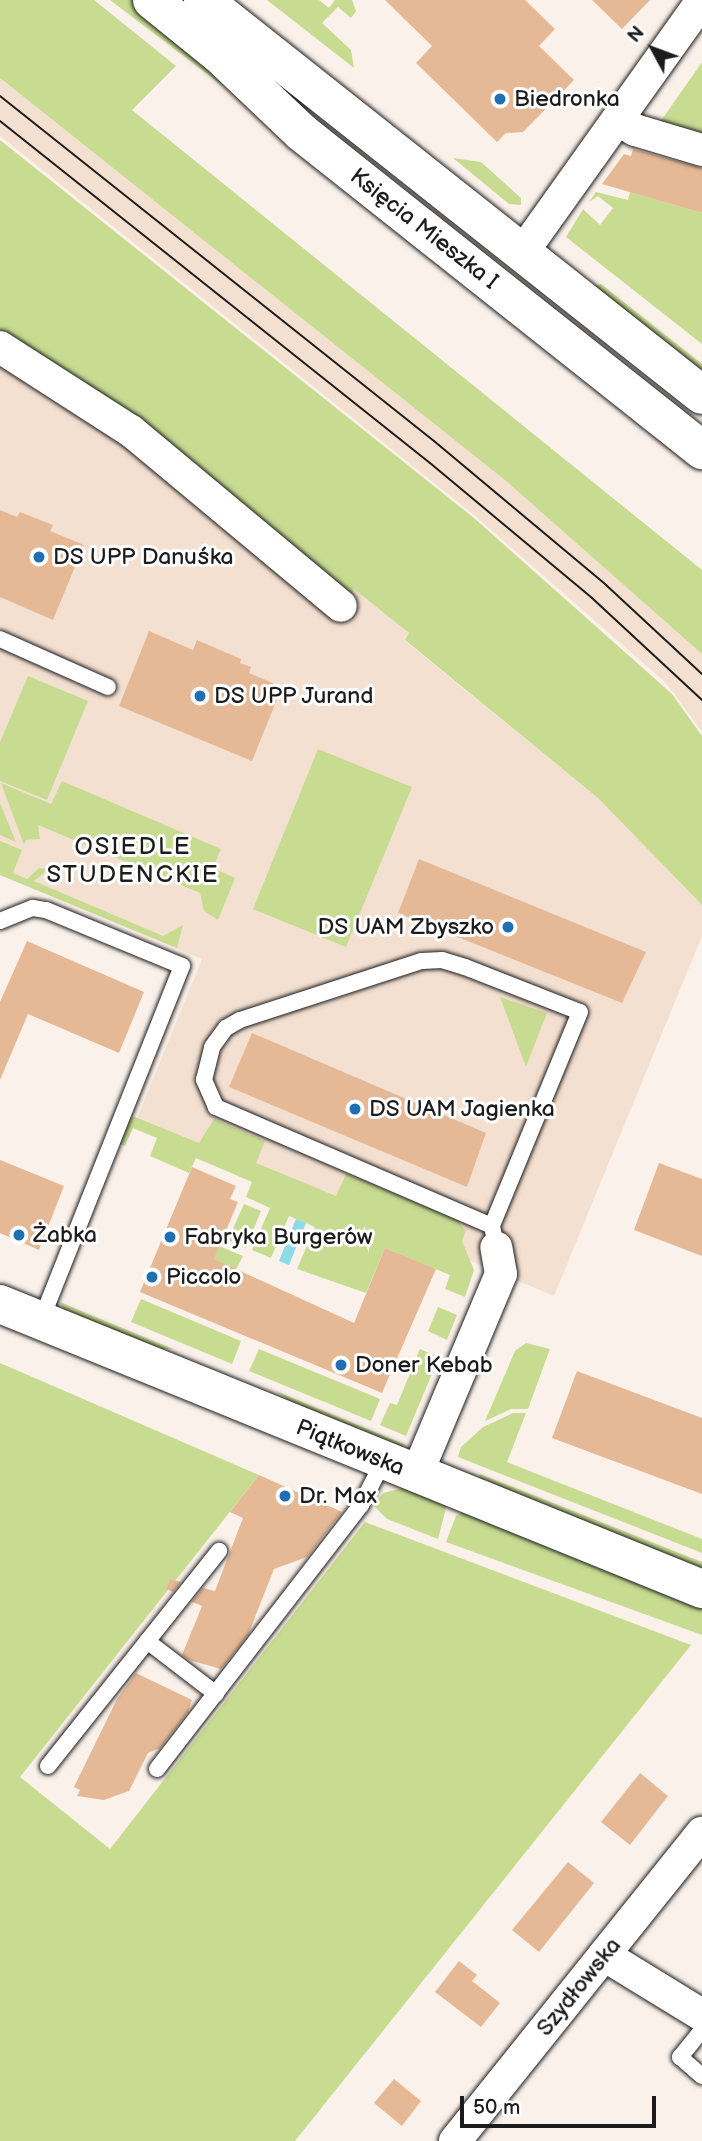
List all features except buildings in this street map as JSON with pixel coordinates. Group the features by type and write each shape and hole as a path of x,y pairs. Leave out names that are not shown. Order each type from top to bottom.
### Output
{"street":[{"name":"Księcia Mieszka I","path":"152,0 220,55 301,132 702,450"},
{"name":"Księcia Mieszka I","path":"203,0 702,395"},
{"path":"499,289 702,1"},
{"path":"618,118 635,130 702,150"},
{"path":"0,347 131,431 341,606"},
{"path":"400,1469 501,1274 494,1236"},
{"name":"Piątkowska","path":"0,1304 702,1590"},
{"name":"Szydłowska","path":"455,2141 702,1833"},
{"path":"604,1955 702,2015"}],"lane":[{"path":"0,639 108,687"},
{"path":"0,921 33,908 46,910 182,966 41,1321"},
{"path":"442,960 465,967 580,1012 494,1236 216,1107 204,1080 212,1046 226,1028 240,1020 422,961 442,960"},
{"path":"157,1769 361,1505 400,1469"},
{"path":"48,1766 219,1551"},
{"path":"147,1641 216,1694"},
{"path":"702,2030 680,2057 702,2076"}],"shaded area":[{"path":"0,78 506,481 702,654 702,732 666,683 474,515 0,136"},
{"path":"0,333 346,609 354,588 409,633 405,641 598,798 702,905 702,936 554,1296 136,1121 202,959 0,875"}],"green space":[{"path":"0,0 94,0 176,66 132,110 702,570 702,654 506,481 0,78"},
{"path":"110,0 135,0 230,82 219,83"},
{"path":"267,0 319,0 329,8 335,0 352,0 356,11 351,18 338,7 322,23 351,50 354,68"},
{"path":"702,62 702,141 656,128"},
{"path":"0,140 474,518 672,694 702,736 702,905 598,798 405,640 409,633 354,589 345,610 0,333"},
{"path":"453,158 481,162 521,198 521,205 509,204"},
{"path":"596,192 628,200 630,192 702,213 702,344 566,237 583,209 600,225 613,208 598,196 589,202"},
{"path":"601,284 702,364 702,378 592,287"},
{"path":"28,676 88,701 47,800 0,781 0,742"},
{"path":"318,749 412,787 346,947 253,909"},
{"path":"62,781 221,849 213,868 235,878 218,920 204,911 200,893 38,825 40,839 26,840 24,845 1,783 51,804"},
{"path":"0,803 16,842 0,835"},
{"path":"0,841 22,850 13,873 27,879 39,868 49,869 34,881 163,936 183,925 177,948 0,875"},
{"path":"500,997 547,1013 526,1067"},
{"path":"135,1117 199,1143 214,1119 265,1141 256,1163 336,1196 346,1174 456,1219 466,1231 462,1241 474,1270 465,1297 445,1289 450,1275 385,1248 366,1293 297,1269 315,1227 289,1216 271,1258 252,1250 270,1208 246,1197 252,1182 196,1158 189,1173 150,1156 157,1138 133,1128 125,1146 119,1144 129,1118"},
{"path":"244,1204 261,1211 246,1248 228,1240"},
{"path":"219,1246 243,1256 230,1281 208,1272"},
{"path":"141,1299 241,1341 232,1364 131,1322"},
{"path":"60,1302 173,1349 148,1348 66,1314"},
{"path":"438,1307 457,1315 447,1340 428,1331"},
{"path":"526,1343 550,1349 528,1409 511,1409 485,1421 515,1351"},
{"path":"259,1349 380,1399 371,1421 249,1371"},
{"path":"420,1349 439,1357 406,1436 380,1425 390,1403 397,1405"},
{"path":"0,1363 259,1475 20,1777 110,1849 365,1522 691,1645 295,2141 0,2141"},
{"path":"276,1391 406,1445 395,1448 303,1411"},
{"path":"513,1413 526,1413 507,1462 702,1539 702,1553 458,1457 461,1447 483,1427"},
{"path":"480,1474 702,1562 702,1573 476,1483"},
{"path":"403,1488 447,1504 438,1539 387,1519 373,1505 383,1493"},
{"path":"464,1511 702,1605 702,1635 446,1542 456,1516"}],"water":[{"path":"296,1219 306,1223 289,1265 279,1261"}],"tram line":[{"path":"0,96 434,441 605,584 702,674"},
{"path":"0,121 430,463 592,598 702,700"}],"place":[{"name":"Biedronka","path":"500,99"},
{"name":"DS UPP Danuśka","path":"39,557"},
{"name":"DS UPP Jurand","path":"200,696"},
{"name":"DS UAM Zbyszko","path":"508,927"},
{"name":"DS UAM Jagienka","path":"355,1109"},
{"name":"Żabka","path":"19,1235"},
{"name":"Fabryka Burgerów","path":"170,1237"},
{"name":"Piccolo","path":"152,1277"},
{"name":"Doner Kebab","path":"341,1365"},
{"name":"Dr. Max","path":"285,1496"}],"district":[{"name":"OSIEDLE STUDENCKIE","path":"133,861"}]}
